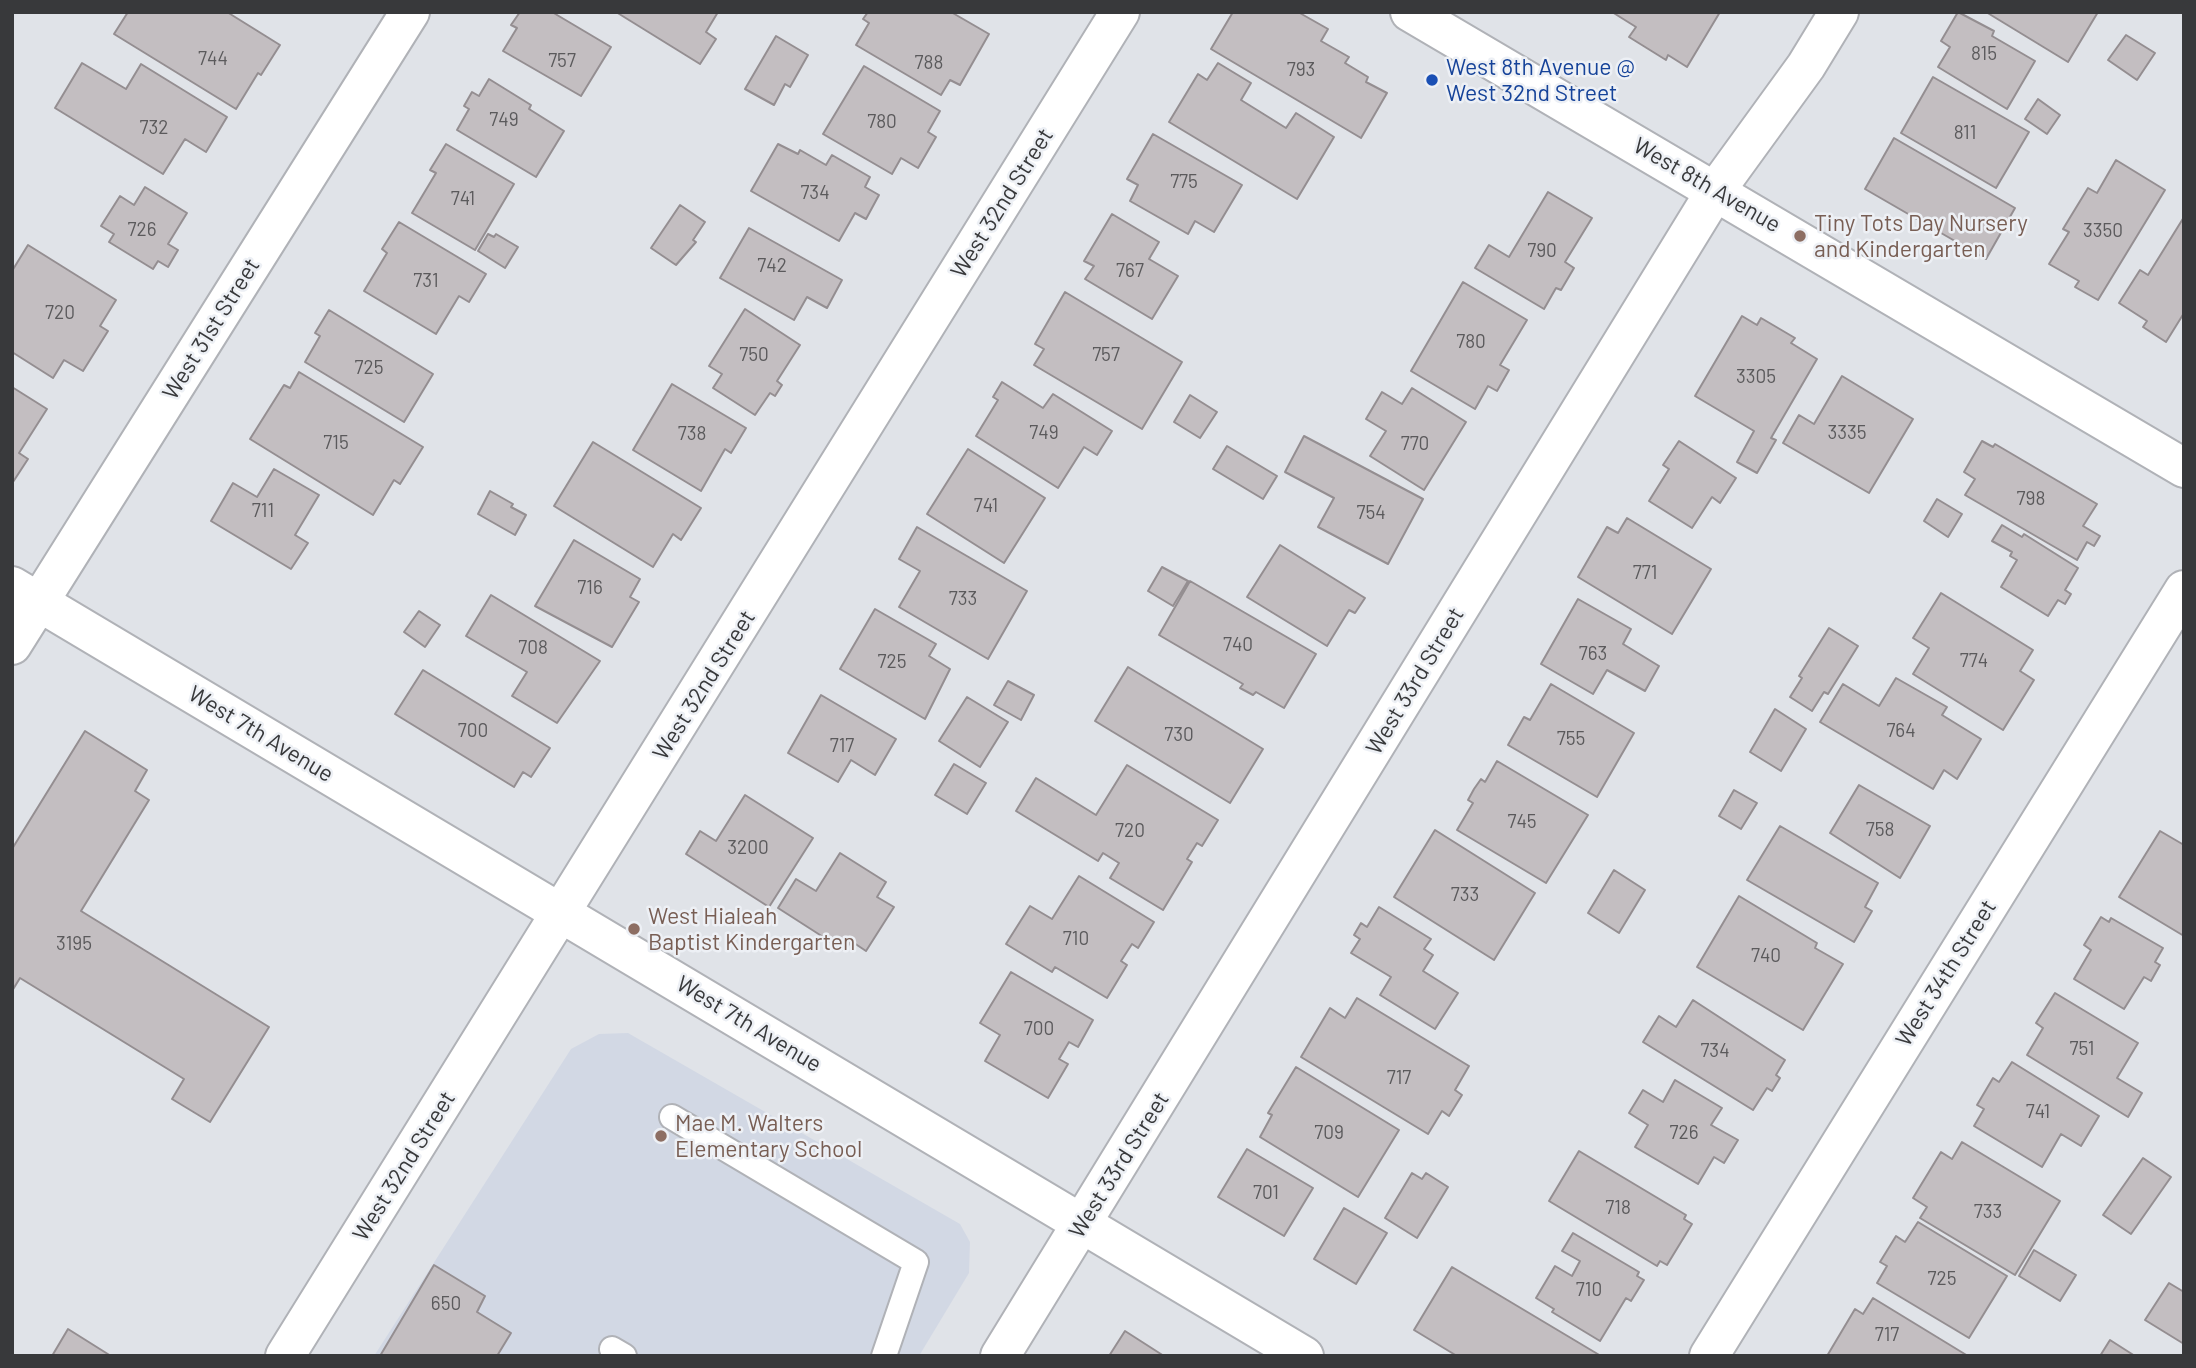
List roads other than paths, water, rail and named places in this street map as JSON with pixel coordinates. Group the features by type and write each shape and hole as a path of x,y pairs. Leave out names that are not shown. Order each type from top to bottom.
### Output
{"street":[{"name":"West 31st Street","path":"12,645 26,594 411,12"},
{"name":"West 32nd Street","path":"285,1356 1120,12"},
{"name":"West 8th Avenue","path":"1410,12 2184,468"},
{"name":"West 33rd Street","path":"1000,1356 1716,190 1806,66 1839,12"},
{"name":"West 34th Street","path":"1709,1356 2184,590"},
{"name":"West 7th Avenue","path":"26,594 1304,1356"}],"lane":[{"path":"672,1117 916,1262 884,1356"}],"place":[{"name":"West 8th Avenue @ West 32nd Street","path":"1432,80"},
{"name":"Tiny Tots Day Nursery and Kindergarten","path":"1800,236"},
{"name":"West Hialeah Baptist Kindergarten","path":"634,929"},
{"name":"Mae M. Walters Elementary School","path":"661,1136"}]}
